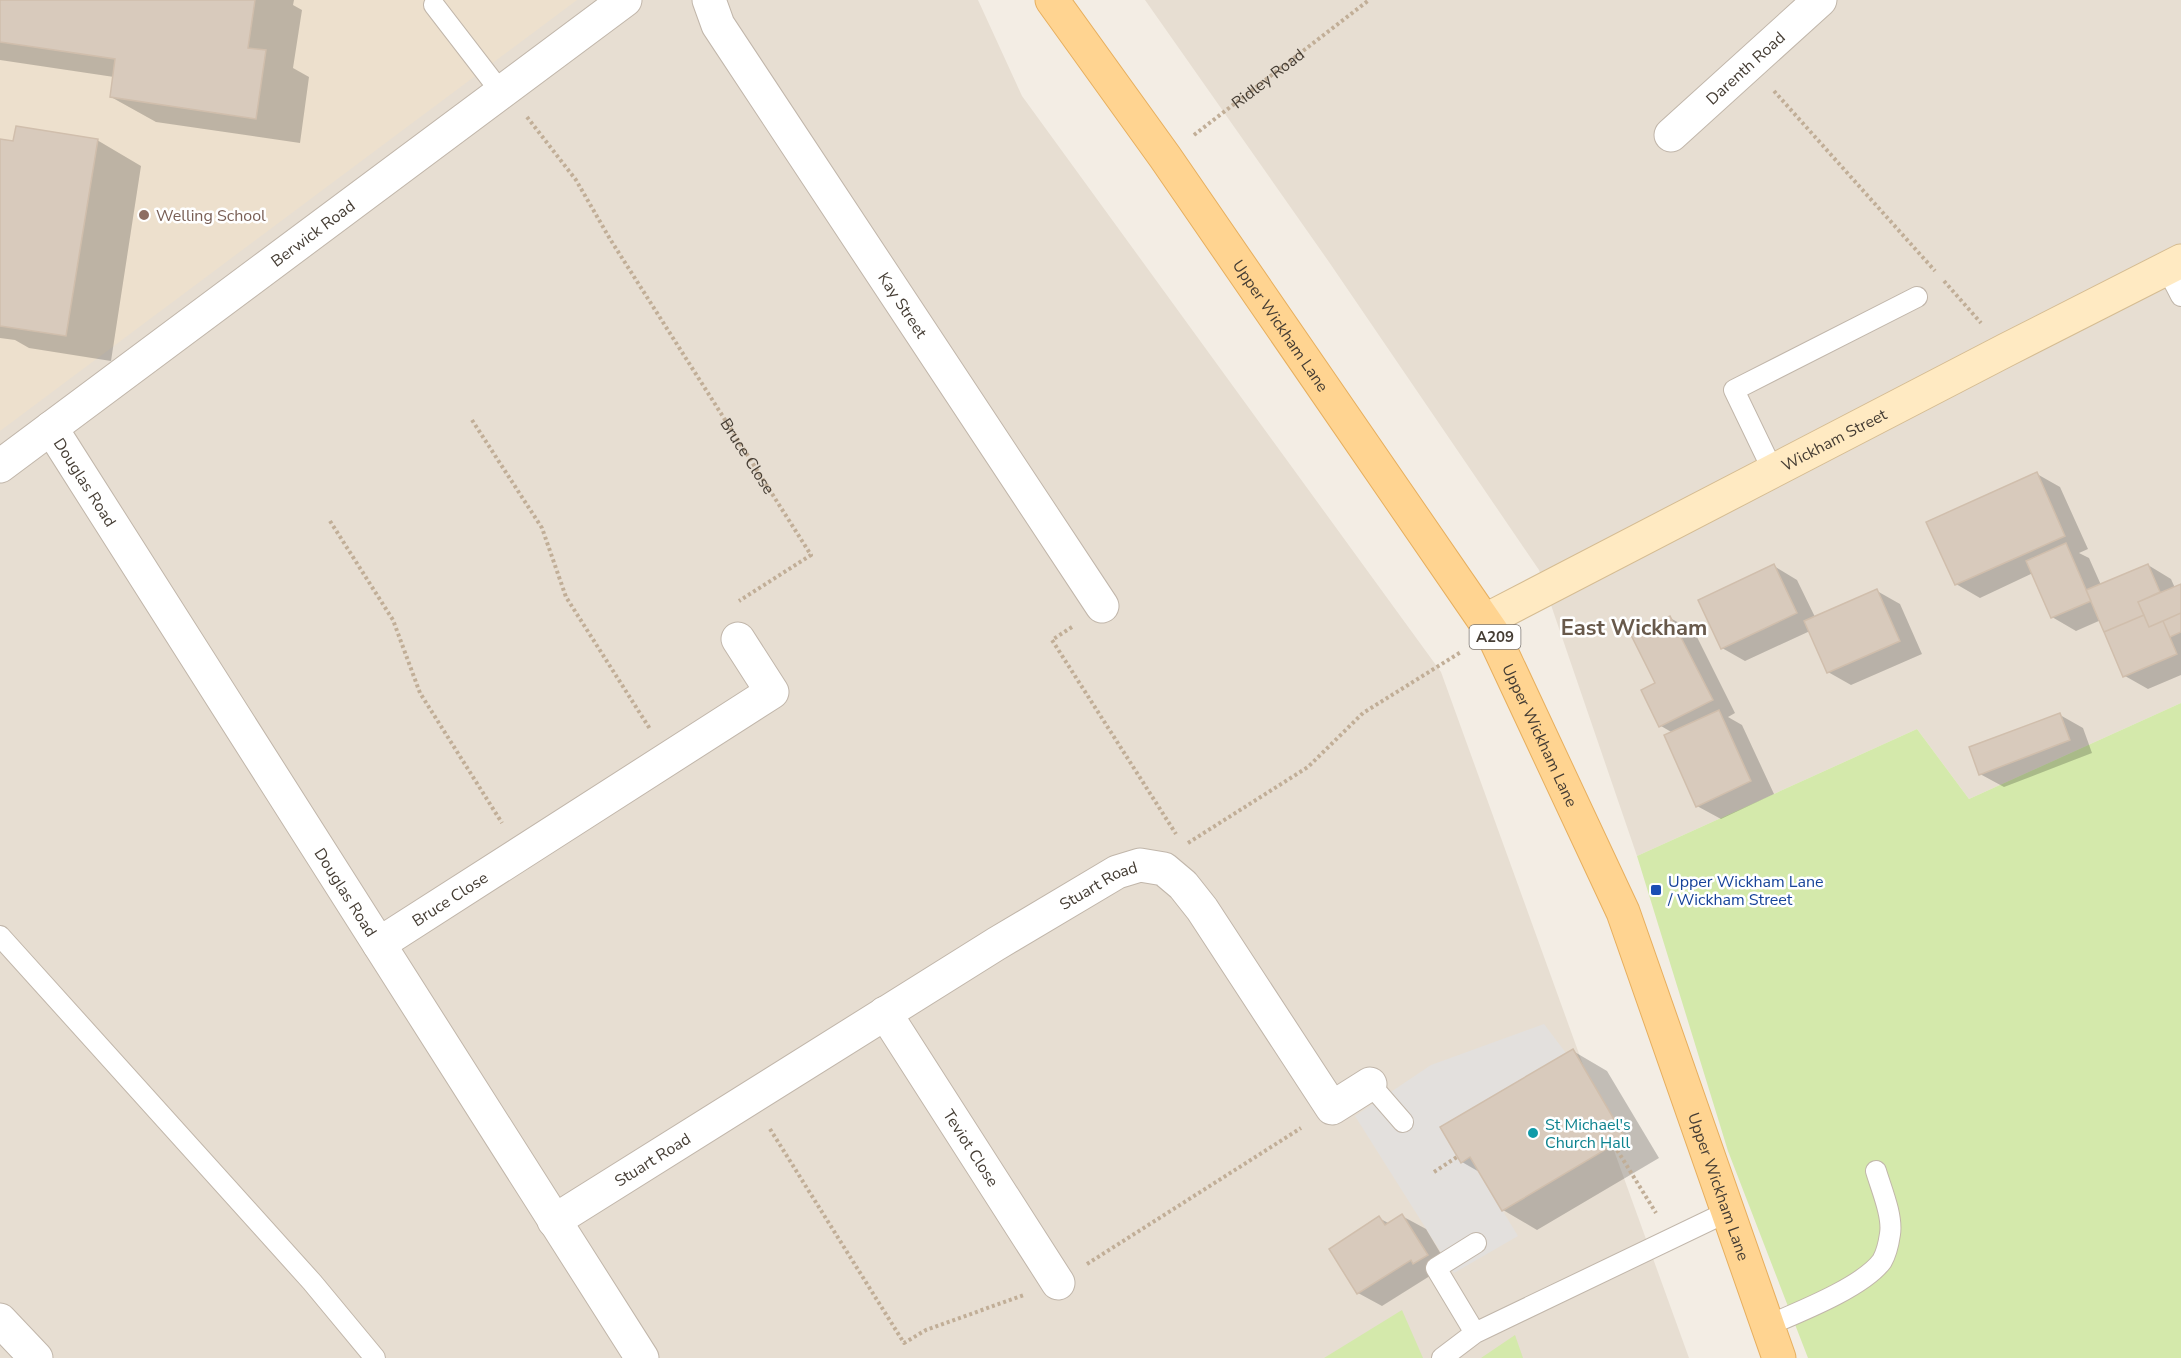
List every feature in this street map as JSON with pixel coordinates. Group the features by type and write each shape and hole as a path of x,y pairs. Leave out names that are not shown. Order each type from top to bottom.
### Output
{"main road":[{"name":"Upper Wickham Lane","path":"1053,0 1165,157 1218,237 1489,626 1623,912 1730,1211 1779,1358"}],"street":[{"name":"Berwick Road","path":"0,466 625,0"},
{"name":"Kay Street","path":"709,0 718,25 1102,606"},
{"name":"Darenth Road","path":"1671,135 1816,2"},
{"name":"Wickham Street","path":"1489,626 1773,471 2006,350 2176,275"},
{"name":"Douglas Road","path":"51,428 642,1358"},
{"name":"Bruce Close","path":"379,944 772,692 738,639"},
{"name":"Stuart Road","path":"554,1221 996,944 1117,872 1174,857 1183,885 1202,909 1332,1108"},
{"name":"Teviot Close","path":"885,1013 1059,1283"},
{"path":"1332,1108 1370,1084"},
{"path":"0,1320 36,1358"}],"lane":[{"path":"434,5 503,90"},
{"path":"1773,471 1734,390 1917,297"},
{"path":"0,936 304,1273 375,1358"},
{"path":"1370,1084 1403,1122"},
{"path":"1769,1325 1809,1308 1863,1278 1882,1260 1890,1232 1885,1199 1876,1171"},
{"path":"1442,1358 1475,1333 1730,1211"},
{"path":"1475,1333 1436,1268 1476,1243"}],"path":[{"name":"Ridley Road","path":"1165,157 1370,0"},
{"path":"1749,64 2006,350"},
{"name":"Bruce Close","path":"503,90 576,180 610,239 811,555 722,612 738,639"},
{"path":"472,420 542,528 566,597 669,758"},
{"path":"330,521 393,620 420,693 521,854"},
{"path":"1102,606 1052,640 1174,857 1308,767 1363,713 1489,626"},
{"path":"750,1098 904,1344 926,1330 1059,1283 1332,1108"},
{"path":"1614,1145 1672,1239"},
{"path":"1434,1172 1457,1157"}],"shaded area":[{"path":"0,0 978,0 1022,96 1441,672 1689,1358 0,1358"},
{"name":"Welling School","path":"0,0 577,0 0,431"},
{"path":"1145,0 2181,0 2181,703 1969,799 1917,729 1637,856 1539,570 1329,262"},
{"path":"1544,1024 1566,1053 1440,1127 1461,1163 1470,1157 1518,1236 1454,1273 1355,1116 1431,1065"}],"green space":[{"path":"2181,703 2181,1358 1808,1358 1728,1151 1637,856 1917,729 1969,799"},
{"path":"1402,1310 1423,1358 1324,1358"},
{"path":"1515,1335 1523,1358 1481,1358"}],"building":[{"path":"0,0 255,0 248,48 266,50 256,119 110,97 115,59 0,42"},
{"path":"16,126 98,139 66,336 0,326 0,139 13,141"},
{"path":"2037,472 2065,536 1955,585 1926,522"},
{"path":"2066,543 2091,601 2051,618 2026,561"},
{"path":"1774,564 1797,613 1721,649 1698,600"},
{"path":"2148,564 2160,592 2138,602 2144,615 2104,632 2086,590"},
{"path":"2181,584 2181,613 2149,627 2138,602"},
{"path":"1877,589 1900,641 1827,673 1804,621"},
{"path":"2181,613 2181,632 2170,637 2163,621"},
{"path":"2144,615 2149,627 2163,621 2177,654 2123,677 2104,632"},
{"path":"1670,616 1713,700 1659,727 1641,690 1655,683 1631,635"},
{"path":"1719,710 1751,781 1696,807 1664,735"},
{"path":"2060,713 2070,740 1979,775 1969,747"},
{"name":"St Michael's Church Hall","path":"1573,1049 1625,1138 1502,1211 1470,1157 1461,1163 1440,1127"},
{"path":"1402,1214 1428,1255 1413,1264 1411,1260 1357,1294 1329,1249 1379,1216 1385,1225"}],"place":[{"name":"Welling School","path":"144,215"},
{"name":"Upper Wickham Lane / Wickham Street","path":"1656,890"},
{"name":"St Michael's Church Hall","path":"1533,1133"}],"district":[{"name":"East Wickham","path":"1634,627"}]}
